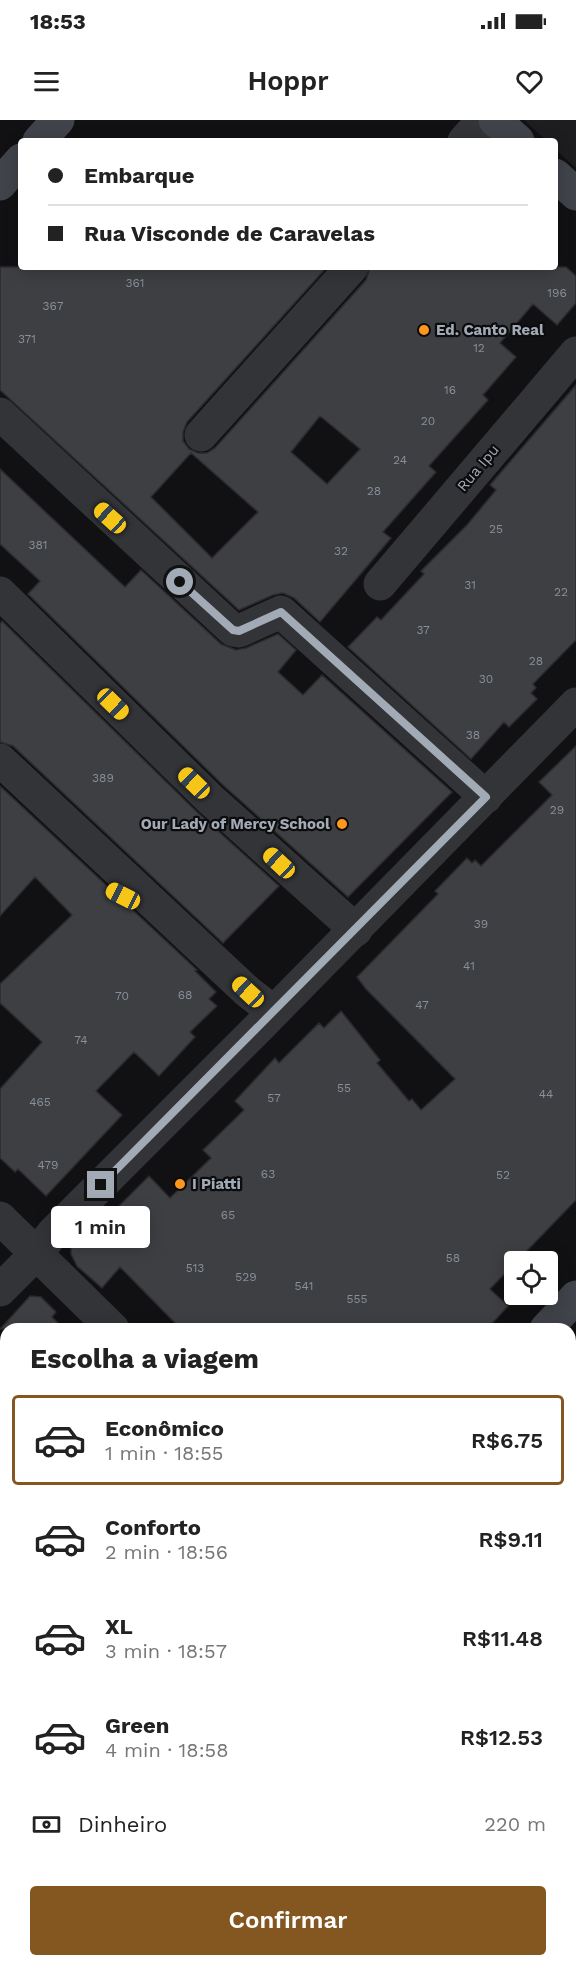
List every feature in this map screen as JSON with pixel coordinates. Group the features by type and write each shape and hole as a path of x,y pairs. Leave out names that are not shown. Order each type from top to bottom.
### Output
{"main road":[{"path":"42,138 58,120"},
{"path":"495,120 515,138"},
{"path":"0,184 18,163"},
{"path":"558,178 576,194"},
{"path":"552,1323 576,1297"}],"street":[{"path":"467,138 483,120"},
{"path":"201,435 349,270"},
{"name":"Rua Ipu","path":"380,584 576,353"},
{"path":"0,414 233,630 239,631 281,612 486,797"},
{"path":"0,593 210,799 356,930"},
{"path":"0,1290 36,1254 53,1233 356,930 576,704"},
{"path":"0,760 248,992 267,1019"},
{"path":"0,784 109,889 123,896 267,1019"},
{"path":"0,1218 107,1323"}],"shaded area":[{"path":"524,120 576,120 576,168 558,152 558,138 544,138"}],"building":[{"path":"0,267 18,267 18,270 324,270 187,422 183,432 183,441 189,449 198,453 207,453 215,448 366,280 369,270 558,270 558,267 566,267 576,276 576,303 557,325 533,304 500,343 516,357 483,395 488,400 429,466 436,472 383,532 391,538 320,622 294,598 283,593 239,610 0,390","holes":["320,416 360,449 327,484 291,452","191,453 258,512 212,558 151,497"]},
{"path":"576,385 576,640 533,684 536,688 531,693 537,699 509,727 504,722 471,759 348,647 377,617 381,620 424,574 421,571 467,525 496,490 490,485"},
{"path":"0,469 125,587 141,570 221,644 236,650 278,634 296,650 278,672 303,695 322,675 452,792 348,897 223,785 28,594 40,581 0,544"},
{"path":"2,621 197,812 279,886 223,943 13,746 0,742 0,624"},
{"path":"576,746 576,1200 527,1251 504,1251 504,1275 490,1289 504,1302 504,1305 508,1306 492,1323 175,1323 120,1267 102,1288 77,1266 71,1254 71,1246 95,1219 101,1224 149,1176 170,1198 211,1158 203,1150 244,1110 235,1101 275,1058 279,1063 319,1023 324,1028 341,1011 380,1060 377,1063 409,1101 412,1099 421,1110 455,1079 365,988 357,977 438,894 435,891 467,858 472,863 475,860 481,866 552,795 539,782"},
{"path":"0,786 197,970 195,971 216,992 209,999 217,1006 190,1032 195,1037 159,1076 134,1052 96,1091 122,1115 46,1196 18,1169 15,1172 0,1158 0,1089 42,1042 0,1003 0,984 72,915 35,877 0,916"},
{"path":"30,1296 41,1297 56,1312 52,1317 58,1323 5,1323"}],"place":[{"name":"Ed. Canto Real","path":"424,330"},
{"name":"Our Lady of Mercy School","path":"342,824"},
{"name":"I Piatti","path":"180,1184"}],"route":[{"path":"101,1185 486,797 281,612 239,631 233,630 180,582"}]}
